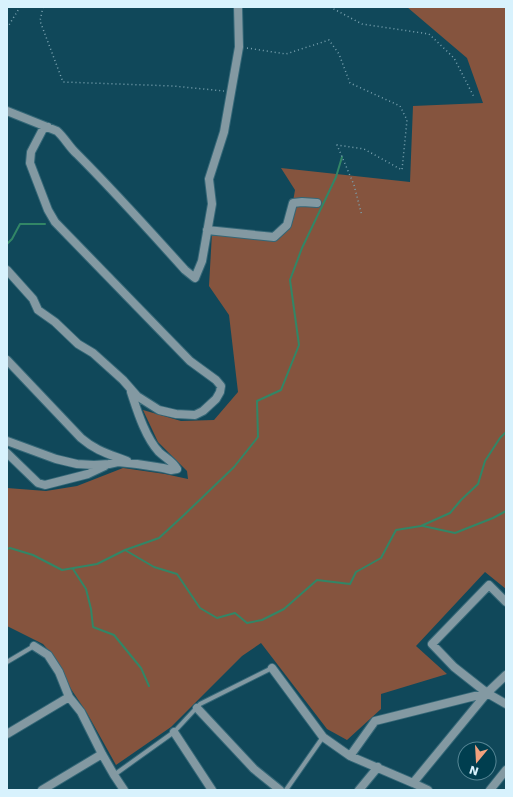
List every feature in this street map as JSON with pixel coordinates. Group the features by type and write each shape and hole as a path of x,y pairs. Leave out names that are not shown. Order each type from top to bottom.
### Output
{"street":[{"path":"7,111 57,131 63,136 67,145 95,172 185,270 195,278 202,261 212,204 209,179 224,132 239,46 238,7"},
{"path":"7,270 32,299 38,310 54,322 78,344 93,353 123,380 137,396 150,405 169,413 195,415 203,411 216,399 222,386 190,361 55,222 48,210 30,163 31,152 39,135 43,129 48,127"},
{"path":"207,230 274,237 286,225 293,203 317,203"},
{"path":"7,360 90,446 99,451 137,464"},
{"path":"7,441 56,459 77,464 94,465 118,462 171,470 177,469 175,464 159,452 148,436 138,414 129,387"},
{"path":"7,452 38,483 44,485 88,474 108,464"},
{"path":"506,602 489,585 432,644 454,667 487,693 506,704"},
{"path":"34,646 48,655 59,672 69,696 81,712 102,754 124,790"},
{"path":"272,668 323,737 350,756 428,790"},
{"path":"413,783 487,693 506,675"},
{"path":"350,756 375,721 487,693"},
{"path":"7,734 69,696"},
{"path":"197,708 254,769 280,790"},
{"path":"174,732 212,790"},
{"path":"42,790 102,754"},
{"path":"360,790 378,767"},
{"path":"490,790 506,770"}],"lane":[{"path":"7,662 34,646"},
{"path":"114,775 174,732 200,704 272,668"},
{"path":"286,790 323,737"}],"path":[{"path":"7,22 9,25 20,7"},
{"path":"43,7 40,22 63,82 173,86 231,92"},
{"path":"330,7 362,24 429,34 454,58 474,97"},
{"path":"239,46 286,54 329,40 339,54 350,83 400,106 407,120 402,170 364,149 337,145 354,185 362,216"}],"shaded area":[{"path":"407,7 506,7 506,589 485,572 416,646 447,674 381,694 381,709 347,740 327,729 261,643 242,656 171,727 116,765 87,713 71,689 56,659 43,644 7,626 7,488 46,491 77,486 123,468 188,479 187,471 158,442 143,410 181,421 214,420 238,392 229,315 209,286 212,233 272,237 290,219 295,190 281,168 410,182 413,106 483,103 467,58"}],"waterway":[{"path":"7,549 10,548 33,555 62,570 97,564 125,550 159,538 234,467 258,437 257,401 281,390 299,345 290,280 302,248 336,177 342,157"},
{"path":"7,244 12,239 20,224 45,224"},
{"path":"125,550 154,567 177,574 200,608 217,618 235,613 247,623 262,620 284,609 317,580 350,584 356,572 381,558 396,530 421,526 450,513 478,484 485,461 500,438 506,432"},
{"path":"423,526 455,533 493,518 506,511"},
{"path":"73,569 86,589 91,609 93,627 114,635 141,668 149,686"}]}
